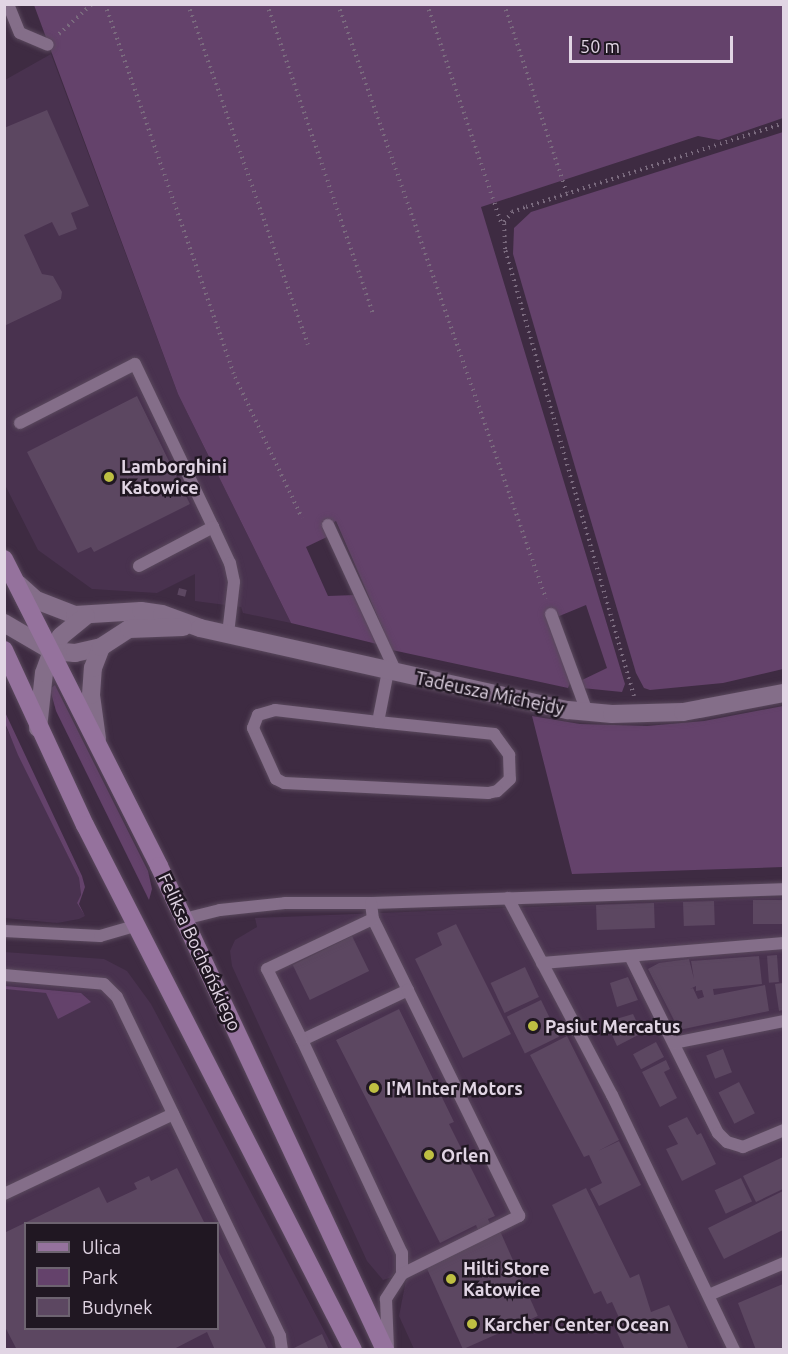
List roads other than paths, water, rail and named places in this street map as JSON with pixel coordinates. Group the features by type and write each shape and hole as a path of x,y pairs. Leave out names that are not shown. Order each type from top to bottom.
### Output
{"main road":[{"name":"Feliksa Bocheńskiego","path":"4,559 184,919 387,1350"},
{"path":"4,650 38,728 135,926 289,1218 353,1350"}],"street":[{"name":"Tadeusza Michejdy","path":"18,584 56,610 86,616 141,611 200,628 586,712 639,714 717,707 783,693"},
{"path":"38,728 44,673 51,651 61,636 86,616"},
{"name":"Tadeusza Michejdy","path":"4,623 51,651 75,653 101,647 129,629 200,628"},
{"path":"96,740 91,694 93,668 101,647"}],"lane":[{"path":"8,4 20,33 48,45"},
{"path":"20,423 135,364 230,563 234,582 228,634"},
{"path":"328,525 392,671 378,722"},
{"path":"139,566 213,527"},
{"path":"551,614 586,712"},
{"path":"275,710 378,722 494,735 509,755 510,778 497,791 488,793 284,783 272,774 254,728 258,715 275,710"},
{"path":"184,919 220,910 285,903 371,903 783,889"},
{"path":"508,898 612,1095 734,1350"},
{"path":"371,903 374,919 519,1216 402,1274 386,1299 387,1350"},
{"path":"374,919 267,969 396,1238 402,1253 402,1274"},
{"path":"4,931 100,936 135,926"},
{"path":"542,963 783,943"},
{"path":"630,957 718,1133 727,1142 743,1146 783,1130"},
{"path":"4,975 104,984 117,997 280,1336 282,1350"},
{"path":"302,1040 408,990"},
{"path":"674,1043 783,1021"},
{"path":"4,1194 173,1114"},
{"path":"709,1295 783,1263"}],"place":[{"name":"Lamborghini Katowice","path":"109,477"},
{"name":"Pasiut Mercatus","path":"533,1026"},
{"name":"I'M Inter Motors","path":"374,1088"},
{"name":"Orlen","path":"429,1155"},
{"name":"Hilti Store Katowice","path":"451,1279"},
{"name":"Karcher Center Ocean","path":"472,1324"}]}
